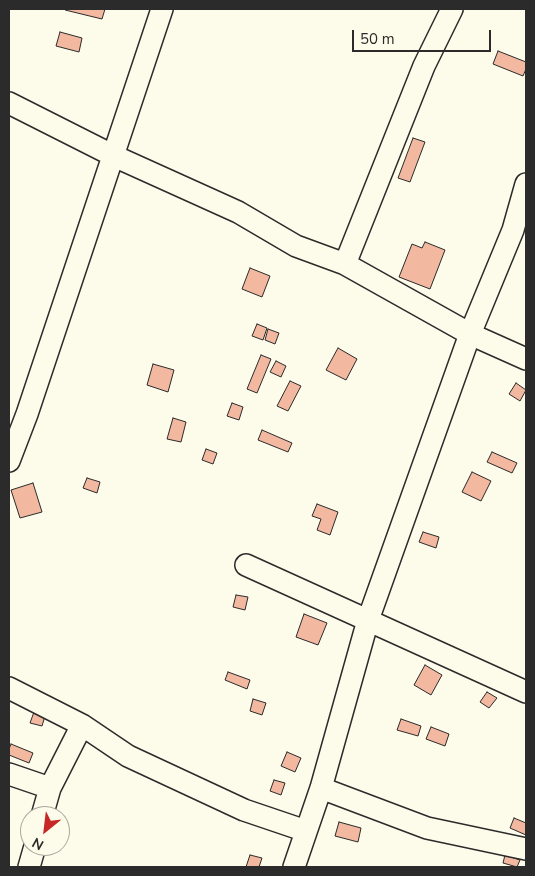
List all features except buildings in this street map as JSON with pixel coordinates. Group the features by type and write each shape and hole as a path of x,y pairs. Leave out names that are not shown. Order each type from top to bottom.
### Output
{"street":[{"path":"9,461 27,414 162,9"},
{"path":"345,264 424,66 452,9"},
{"path":"9,103 114,156 238,212 296,246 345,264 470,334 526,360"},
{"path":"294,867 321,788 368,620 470,334 519,231 526,184"},
{"path":"246,565 526,692"},
{"path":"9,688 82,725 128,756 244,810 306,831"},
{"path":"45,806 50,788 82,725"},
{"path":"9,774 50,788"},
{"path":"321,788 427,828 526,849"}]}
